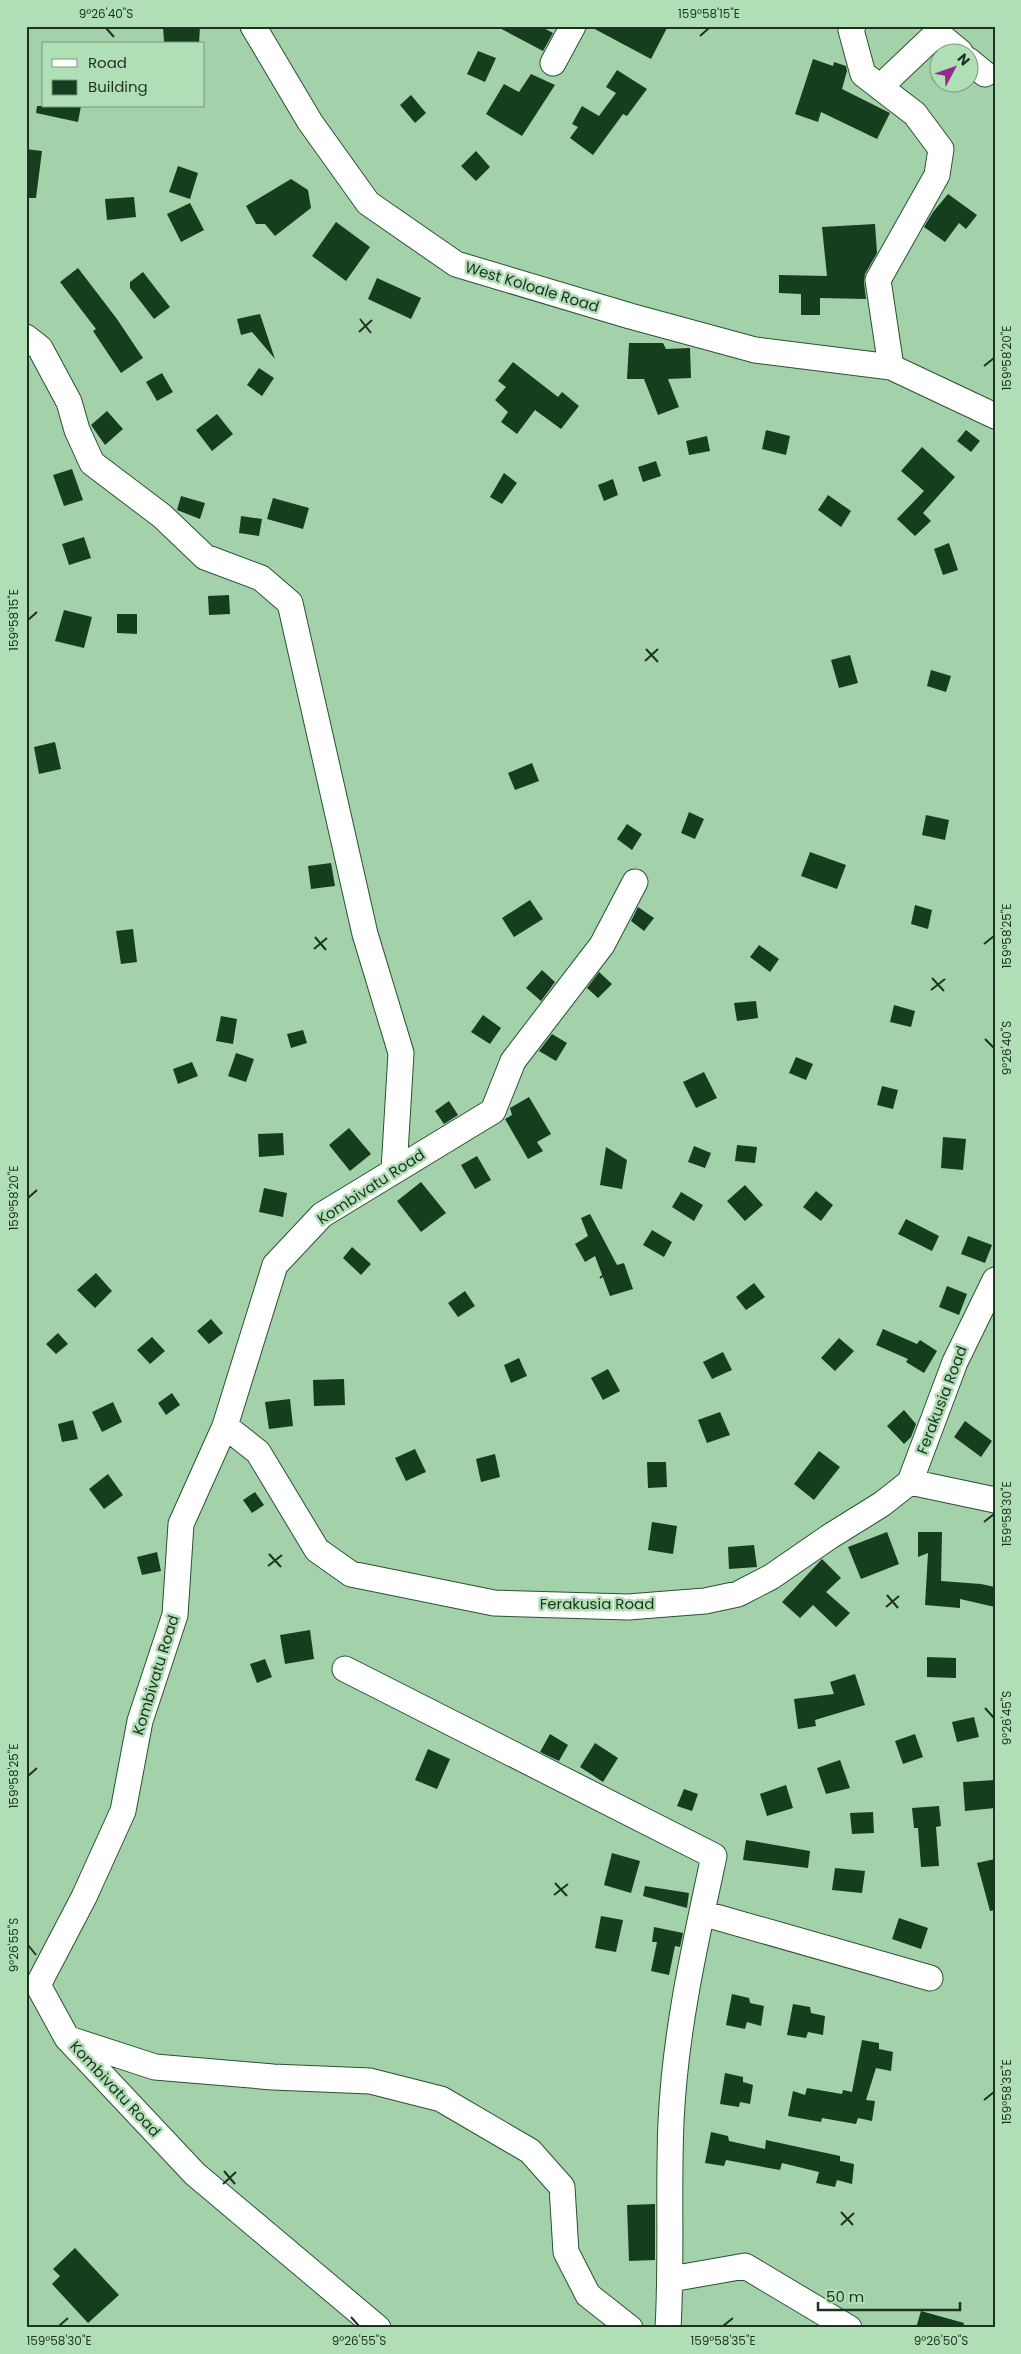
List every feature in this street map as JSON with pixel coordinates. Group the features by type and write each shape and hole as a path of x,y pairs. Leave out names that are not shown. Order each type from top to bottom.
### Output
{"street":[{"name":"West Koloale Road","path":"253,26 310,122 368,203 456,264 630,316 755,350 891,367 995,416"},
{"path":"553,62 573,26"},
{"path":"853,26 851,30 863,74 915,114 941,149 937,175 878,280 891,367"},
{"path":"880,87 937,33 948,42"},
{"path":"26,337 40,348 69,402 77,430 92,463 162,516 205,557 261,578 290,603 365,934 400,1053 394,1170"},
{"name":"Kombivatu Road","path":"378,2328 195,2174 66,2038 38,1985 84,1897 123,1812 140,1722 175,1615 181,1524 225,1426 275,1265 322,1215 492,1111 513,1061 602,945 635,882"},
{"name":"Ferakusia Road","path":"225,1426 258,1452 317,1550 351,1574 494,1603 628,1607 705,1601 738,1594 771,1577 829,1536 882,1504 910,1482 955,1362 995,1280"},
{"path":"910,1482 995,1500"},
{"path":"344,1668 714,1856 683,2002 671,2122 671,2279 668,2328"},
{"path":"702,1913 930,1978"},
{"path":"66,2038 155,2067 273,2077 370,2081 441,2099 530,2151 562,2187 566,2252 588,2294 630,2328"},
{"path":"671,2279 745,2266 849,2328"}],"building":[{"path":"163,26 200,26 199,42 164,42"},
{"path":"496,26 540,26 553,33 543,51"},
{"path":"589,26 668,26 651,59"},
{"path":"478,51 496,58 485,82 467,74"},
{"path":"813,59 833,66 834,62 846,66 847,71 842,89 890,113 877,139 821,112 818,122 795,114"},
{"path":"617,70 647,89 627,116 623,114 593,155 570,138 578,127 572,124 582,106 599,116 616,93 606,87"},
{"path":"531,74 555,85 522,136 486,114 504,84 519,92"},
{"path":"411,95 426,113 415,123 400,105"},
{"path":"37,106 42,106 42,108 81,108 78,122 36,113"},
{"path":"26,149 42,151 36,198 26,198"},
{"path":"476,151 490,167 476,181 461,166"},
{"path":"178,166 198,173 190,199 169,192"},
{"path":"291,179 308,190 311,208 275,236 265,224 256,224 246,206"},
{"path":"948,194 977,215 966,229 959,223 945,242 924,227 933,212"},
{"path":"134,197 136,217 107,220 105,199"},
{"path":"190,203 204,230 181,242 167,214"},
{"path":"336,222 370,247 346,281 312,256"},
{"path":"875,224 877,253 865,274 866,299 820,298 820,315 801,315 801,294 779,293 779,275 827,276 822,227"},
{"path":"78,268 117,319 143,358 121,373 93,331 96,329 60,282"},
{"path":"143,272 170,307 154,319 130,288 130,282"},
{"path":"377,278 421,298 411,319 368,299"},
{"path":"260,314 275,359 252,332 241,335 237,319"},
{"path":"629,343 663,343 666,349 690,348 691,378 668,379 679,407 658,415 644,379 627,379"},
{"path":"513,362 558,397 562,392 579,406 561,429 535,410 517,434 501,422 508,412 495,400 506,387 498,381"},
{"path":"259,368 274,378 262,396 247,385"},
{"path":"162,373 173,392 157,401 146,382"},
{"path":"107,411 123,429 105,445 91,425"},
{"path":"217,414 233,434 212,451 196,430"},
{"path":"766,430 790,436 786,455 762,449"},
{"path":"966,430 980,441 971,452 957,441"},
{"path":"707,436 710,451 689,455 686,441"},
{"path":"922,447 955,477 923,513 931,521 915,536 897,519 924,491 901,471"},
{"path":"656,461 661,476 643,482 638,467"},
{"path":"72,469 83,500 64,506 53,475"},
{"path":"504,473 517,483 502,504 490,497"},
{"path":"613,479 618,495 604,501 598,485"},
{"path":"828,495 851,511 841,527 818,510"},
{"path":"181,496 205,503 200,519 177,510"},
{"path":"273,498 309,508 303,529 267,519"},
{"path":"241,516 262,519 259,536 239,533"},
{"path":"84,537 91,558 69,565 62,544"},
{"path":"949,543 958,570 943,575 934,549"},
{"path":"229,595 230,614 209,615 208,596"},
{"path":"64,610 92,617 84,648 55,641"},
{"path":"117,614 137,614 137,634 117,633"},
{"path":"850,655 858,683 839,688 831,660"},
{"path":"931,670 951,676 946,692 927,686"},
{"path":"55,742 61,769 39,774 34,747"},
{"path":"532,763 539,781 515,790 508,773"},
{"path":"689,812 704,819 695,839 681,833"},
{"path":"926,815 949,820 945,840 922,835"},
{"path":"627,824 642,834 632,850 617,839"},
{"path":"810,852 846,865 837,889 801,876"},
{"path":"331,863 335,886 311,889 308,866"},
{"path":"530,900 543,919 514,937 502,918"},
{"path":"915,905 932,910 928,929 911,924"},
{"path":"638,907 654,918 644,931 631,921"},
{"path":"133,929 137,962 121,964 116,931"},
{"path":"759,945 779,959 770,972 750,957"},
{"path":"542,970 555,982 541,1001 526,988"},
{"path":"599,972 612,984 598,998 587,988"},
{"path":"756,1001 758,1018 737,1021 734,1003"},
{"path":"894,1005 915,1011 911,1027 890,1022"},
{"path":"483,1015 501,1028 490,1044 471,1032"},
{"path":"221,1016 237,1019 233,1044 216,1041"},
{"path":"303,1030 307,1043 291,1048 287,1034"},
{"path":"552,1034 567,1043 556,1061 539,1051"},
{"path":"236,1053 254,1059 246,1082 228,1076"},
{"path":"796,1057 813,1064 806,1080 789,1073"},
{"path":"192,1062 198,1076 178,1084 173,1069"},
{"path":"704,1072 717,1098 696,1108 683,1082"},
{"path":"882,1086 898,1090 893,1109 877,1105"},
{"path":"529,1097 551,1134 537,1142 543,1151 528,1159 505,1119 512,1115 510,1108"},
{"path":"449,1101 458,1115 444,1124 435,1111"},
{"path":"349,1128 371,1154 350,1171 329,1145"},
{"path":"283,1133 284,1155 259,1157 258,1134"},
{"path":"943,1137 966,1139 963,1170 941,1168"},
{"path":"737,1145 757,1147 755,1163 735,1161"},
{"path":"694,1146 711,1153 705,1168 688,1162"},
{"path":"606,1147 627,1160 622,1189 600,1185"},
{"path":"477,1156 491,1180 475,1189 461,1165"},
{"path":"421,1182 446,1213 421,1232 397,1201"},
{"path":"745,1185 763,1205 745,1221 727,1201"},
{"path":"264,1188 287,1193 283,1217 259,1212"},
{"path":"816,1191 833,1205 821,1221 803,1207"},
{"path":"681,1192 703,1205 694,1221 672,1207"},
{"path":"590,1214 617,1265 624,1263 633,1289 610,1296 595,1256 585,1262 575,1244 588,1236 581,1218"},
{"path":"906,1219 939,1236 932,1251 898,1234"},
{"path":"652,1230 672,1242 664,1257 643,1245"},
{"path":"968,1236 992,1245 985,1263 961,1254"},
{"path":"352,1247 371,1264 361,1275 343,1258"},
{"path":"96,1273 112,1291 95,1308 77,1290"},
{"path":"754,1283 765,1297 746,1310 736,1297"},
{"path":"947,1286 967,1294 959,1315 939,1307"},
{"path":"465,1291 475,1306 458,1317 448,1303"},
{"path":"211,1319 223,1333 209,1344 197,1331"},
{"path":"883,1329 917,1344 920,1340 937,1351 924,1373 906,1362 908,1359 876,1345"},
{"path":"58,1333 68,1344 56,1354 46,1344"},
{"path":"152,1337 165,1351 150,1364 137,1350"},
{"path":"839,1338 854,1351 835,1371 821,1358"},
{"path":"723,1352 732,1370 712,1379 703,1362"},
{"path":"519,1358 527,1376 511,1383 504,1365"},
{"path":"608,1369 620,1391 603,1400 591,1378"},
{"path":"344,1379 345,1405 314,1406 313,1380"},
{"path":"172,1393 180,1405 166,1415 158,1403"},
{"path":"290,1399 293,1426 269,1429 265,1402"},
{"path":"113,1402 122,1422 102,1432 92,1412"},
{"path":"904,1410 916,1424 911,1437 904,1444 887,1426"},
{"path":"720,1412 730,1435 707,1443 698,1420"},
{"path":"73,1420 78,1439 62,1442 58,1424"},
{"path":"965,1421 992,1441 981,1457 954,1437"},
{"path":"415,1449 426,1472 406,1481 395,1458"},
{"path":"819,1451 840,1467 814,1500 794,1484"},
{"path":"495,1454 500,1477 481,1482 476,1459"},
{"path":"647,1462 666,1462 667,1487 648,1488"},
{"path":"108,1474 123,1495 104,1509 89,1489"},
{"path":"255,1492 264,1505 252,1513 243,1500"},
{"path":"652,1522 677,1526 673,1554 648,1550"},
{"path":"887,1532 899,1564 861,1579 848,1547"},
{"path":"918,1532 942,1532 941,1581 995,1587 995,1607 960,1599 960,1608 925,1605 928,1553 918,1557"},
{"path":"754,1545 757,1567 729,1569 728,1547"},
{"path":"157,1552 161,1571 142,1575 137,1557"},
{"path":"822,1559 841,1578 826,1592 850,1613 836,1627 813,1605 800,1618 782,1602"},
{"path":"310,1630 314,1659 285,1664 280,1635"},
{"path":"927,1657 956,1658 956,1678 927,1677"},
{"path":"265,1659 272,1677 257,1683 250,1664"},
{"path":"855,1674 865,1705 815,1720 816,1726 798,1729 794,1699 834,1694 830,1682"},
{"path":"974,1717 979,1737 957,1742 952,1722"},
{"path":"550,1734 568,1745 559,1761 540,1752"},
{"path":"915,1734 923,1757 903,1764 895,1741"},
{"path":"595,1743 618,1758 603,1782 580,1767"},
{"path":"428,1749 450,1759 437,1789 415,1780"},
{"path":"840,1760 850,1788 826,1794 817,1768"},
{"path":"995,1780 995,1808 965,1811 963,1782"},
{"path":"786,1785 793,1808 767,1816 760,1794"},
{"path":"684,1789 698,1794 692,1811 677,1806"},
{"path":"939,1806 941,1826 936,1827 939,1866 921,1867 918,1828 914,1828 912,1808"},
{"path":"873,1812 874,1833 852,1834 850,1813"},
{"path":"746,1840 810,1851 808,1868 743,1860"},
{"path":"612,1853 640,1861 631,1893 604,1885"},
{"path":"995,1859 995,1910 990,1911 977,1863"},
{"path":"835,1868 865,1871 862,1893 832,1890"},
{"path":"645,1886 689,1893 687,1908 643,1896"},
{"path":"601,1916 623,1920 616,1952 595,1948"},
{"path":"899,1918 928,1928 921,1949 892,1939"},
{"path":"654,1927 683,1933 680,1947 675,1946 669,1975 651,1971 657,1942 652,1942"},
{"path":"732,1994 749,1998 750,2003 764,2006 761,2026 747,2022 745,2029 726,2025"},
{"path":"793,2004 810,2007 811,2013 825,2016 823,2035 808,2032 806,2038 787,2035"},
{"path":"862,2040 879,2043 879,2049 893,2052 891,2071 876,2068 866,2100 875,2101 872,2121 858,2118 856,2124 822,2118 821,2122 788,2116 793,2091 805,2095 807,2088 842,2094 843,2090 852,2092"},
{"path":"725,2073 743,2077 743,2082 753,2085 750,2104 740,2102 739,2107 720,2104"},
{"path":"711,2132 728,2136 729,2141 765,2149 766,2140 840,2156 840,2161 854,2164 852,2184 837,2180 835,2187 816,2183 819,2172 782,2163 780,2170 726,2160 724,2166 705,2163"},
{"path":"655,2204 655,2260 629,2261 627,2205"},
{"path":"75,2248 119,2295 88,2323 52,2284 60,2276 53,2269"},
{"path":"921,2311 964,2323 963,2328 916,2328"}]}
